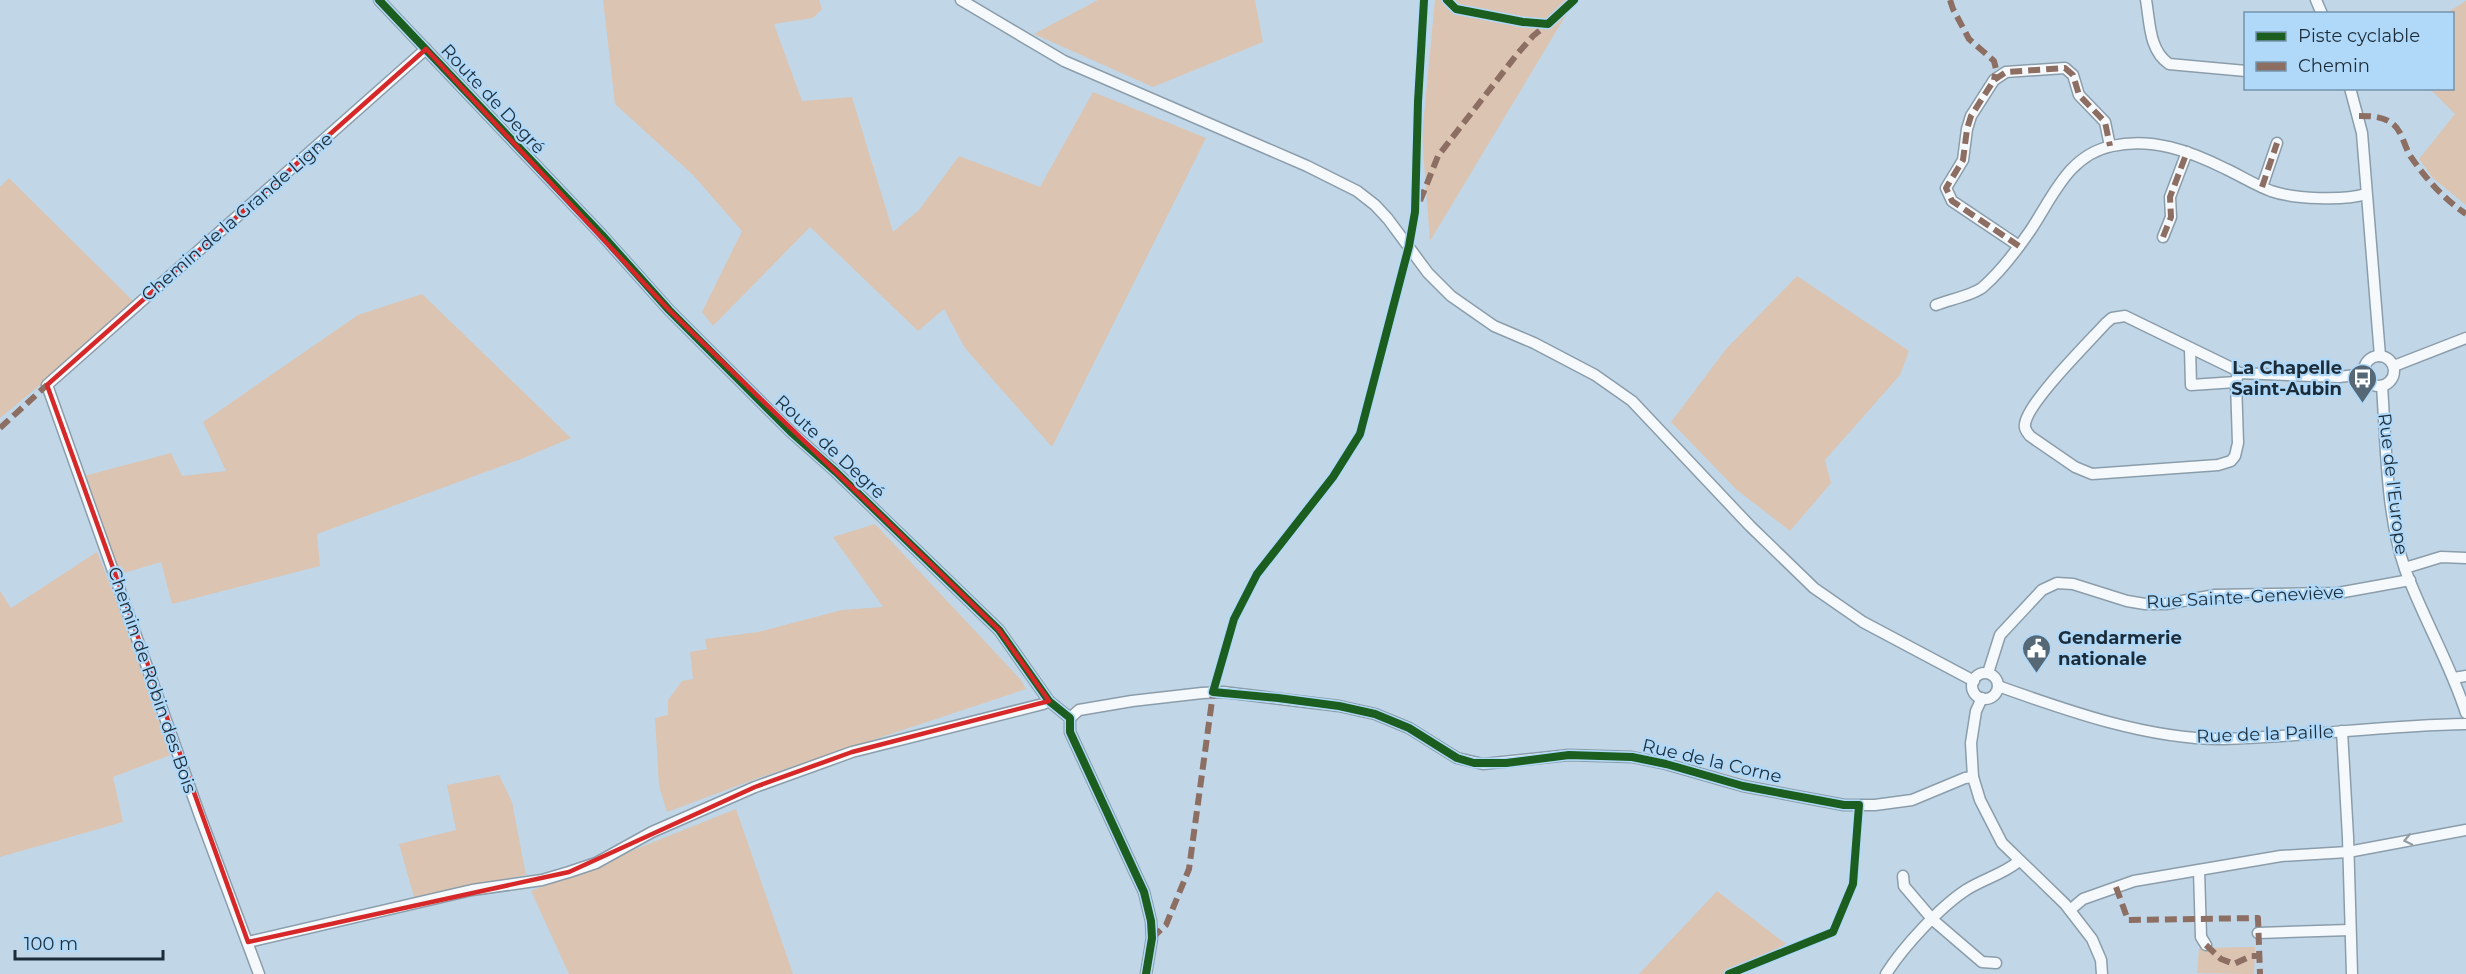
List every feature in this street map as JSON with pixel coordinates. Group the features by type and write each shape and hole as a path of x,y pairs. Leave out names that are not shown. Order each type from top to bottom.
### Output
{"street":[{"name":"Route de Degré","path":"379,0 602,235 669,310 791,432 879,513 999,630 1049,701 1070,718"},
{"path":"961,0 1064,61 1316,170 1357,191 1388,219 1437,283 1473,313 1494,326 1534,343 1595,375 1632,401 1750,526 1814,588 1863,622 1974,681"},
{"path":"2146,0 2154,49 2159,57 2169,64 2244,71"},
{"name":"Chemin de la Grande Ligne","path":"47,385 426,49"},
{"path":"2019,246 1952,201 1946,188 1964,160 1967,129 1971,116 1994,81 2006,72 2065,68 2073,75 2079,95 2105,122 2110,146"},
{"path":"2351,90 2362,134 2380,356"},
{"path":"1936,305 1981,289 2019,246 2069,170 2089,154 2110,146 2138,142 2187,152 2262,187 2283,194 2329,197 2366,194"},
{"path":"2262,187 2277,143"},
{"path":"2163,237 2171,217 2170,197 2187,152"},
{"path":"2125,316 2234,369 2237,377 2237,450 2231,461 2218,465 2092,474 2075,466 2025,431 2026,421 2039,399 2112,318 2125,316"},
{"path":"2394,366 2466,338"},
{"path":"2190,348 2191,385 2237,377 2338,377 2364,374"},
{"path":"2380,356 2387,358 2394,366 2392,379 2382,386 2370,383 2364,374 2368,360 2380,356"},
{"name":"Chemin de Robin des Bois","path":"47,385 200,816 259,974"},
{"name":"Rue de l'Europe","path":"2382,386 2398,541 2405,568 2454,678 2466,713"},
{"path":"2405,568 2441,557 2466,558"},
{"name":"Rue Sainte-Geneviève","path":"1988,673 2000,635 2042,590 2057,583 2073,584 2127,601 2166,604 2215,595 2338,593 2410,580"},
{"path":"1988,673 1995,678 1998,686 1993,696 1982,698 1974,691 1974,681 1979,675 1988,673"},
{"path":"2454,678 2466,676"},
{"name":"Rue de la Paille","path":"1998,686 2126,726 2182,736 2223,739 2466,724"},
{"name":"Rue de la Corne","path":"1070,718 1079,710 1132,701 1223,692 1329,705 1375,714 1409,728 1456,758 1484,764 1569,755 1632,757 1666,764 1743,786 1844,805 1875,805 1912,800 1965,778 1973,777"},
{"path":"1982,698 1971,743 1973,777 1980,800 1998,836 2019,861 2050,888 2092,939 2102,960 2103,974"},
{"path":"248,942 471,890 542,880 596,863 652,832 755,786 852,752 1049,701"},
{"path":"1070,718 1070,732 1144,892 1151,921 1152,938 1146,974"},
{"path":"2342,731 2352,974"},
{"path":"2070,910 2084,899 2134,881 2281,856 2348,852 2466,830"},
{"path":"1886,974 1916,935 1951,900 2019,861"},
{"path":"2199,870 2200,928 2201,937 2206,945"},
{"path":"1903,876 1904,886 1933,920 1982,962 1996,963"},
{"path":"2258,933 2350,930"}],"highlighted area":[{"path":"426,49 669,310 999,630 1049,701 852,752 755,787 569,872 248,942 47,385"}],"shaded area":[{"path":"603,0 819,0 822,9 813,18 774,24 802,101 852,97 893,232 919,210 959,156 1040,187 1093,92 1206,138 1052,447 965,348 944,309 918,331 810,227 713,326 702,312 742,231 693,175 615,104"},
{"path":"1098,0 1255,0 1263,42 1153,87 1034,34"},
{"path":"1435,0 1575,0 1430,241 1422,136"},
{"path":"2466,1 2466,205 2433,178 2419,159 2455,114 2431,90 2454,90 2454,12 2448,12"},
{"path":"9,178 137,305 0,418 0,187"},
{"path":"1797,276 1909,351 1900,375 1825,460 1831,483 1790,531 1737,490 1671,422 1726,349"},
{"path":"422,294 571,438 521,459 317,534 320,566 172,604 161,562 117,575 84,476 171,453 182,476 226,471 203,422 358,315"},
{"path":"875,524 1021,680 1026,689 761,777 667,812 659,786 655,718 668,715 668,700 682,681 693,679 690,652 707,649 705,639 758,632 842,610 883,607 833,537"},
{"path":"97,552 123,618 131,615 181,751 113,777 123,822 0,857 0,591 11,608"},
{"path":"499,775 512,802 526,875 414,897 399,844 456,830 447,785"},
{"path":"736,809 793,974 569,974 531,891"},
{"path":"1717,891 1786,944 1729,974 1639,974"},
{"path":"2255,947 2254,974 2197,973 2199,948"}],"marked path":[{"path":"1950,0 1969,39 1994,61 1996,69 1994,80"},
{"path":"1420,201 1438,156 1518,53 1549,23"},
{"path":"2019,246 1952,201 1946,188 1963,160 1971,116 1994,80 2006,72 2065,68 2073,75 2079,95 2105,122 2110,146"},
{"path":"2359,116 2379,117 2394,125 2411,157 2423,173 2443,195 2466,214"},
{"path":"2262,187 2277,143"},
{"path":"2163,237 2171,217 2170,197 2187,152"},
{"path":"0,428 47,385"},
{"path":"1152,938 1166,925 1189,869 1214,686"},
{"path":"2116,887 2128,920 2258,918 2260,974"},
{"path":"2206,945 2221,959 2234,964 2251,956 2259,956"}],"cycle path":[{"path":"379,0 602,235 669,310 791,432 836,472 999,630 1049,701 1070,718 1070,732 1144,892 1151,921 1152,938 1146,974"},
{"path":"1424,0 1415,212 1409,246 1360,434 1333,477 1257,574 1234,619 1213,692 1339,706 1375,714 1409,728 1457,758 1474,763 1506,763 1569,755 1632,757 1666,764 1743,786 1844,805 1859,805 1853,884 1833,932 1729,974"},
{"path":"1447,0 1456,9 1523,22 1548,24 1574,0"}],"place":[{"name":"La Chapelle Saint-Aubin","path":"2363,404"},
{"name":"Gendarmerie nationale","path":"2037,674"}]}
